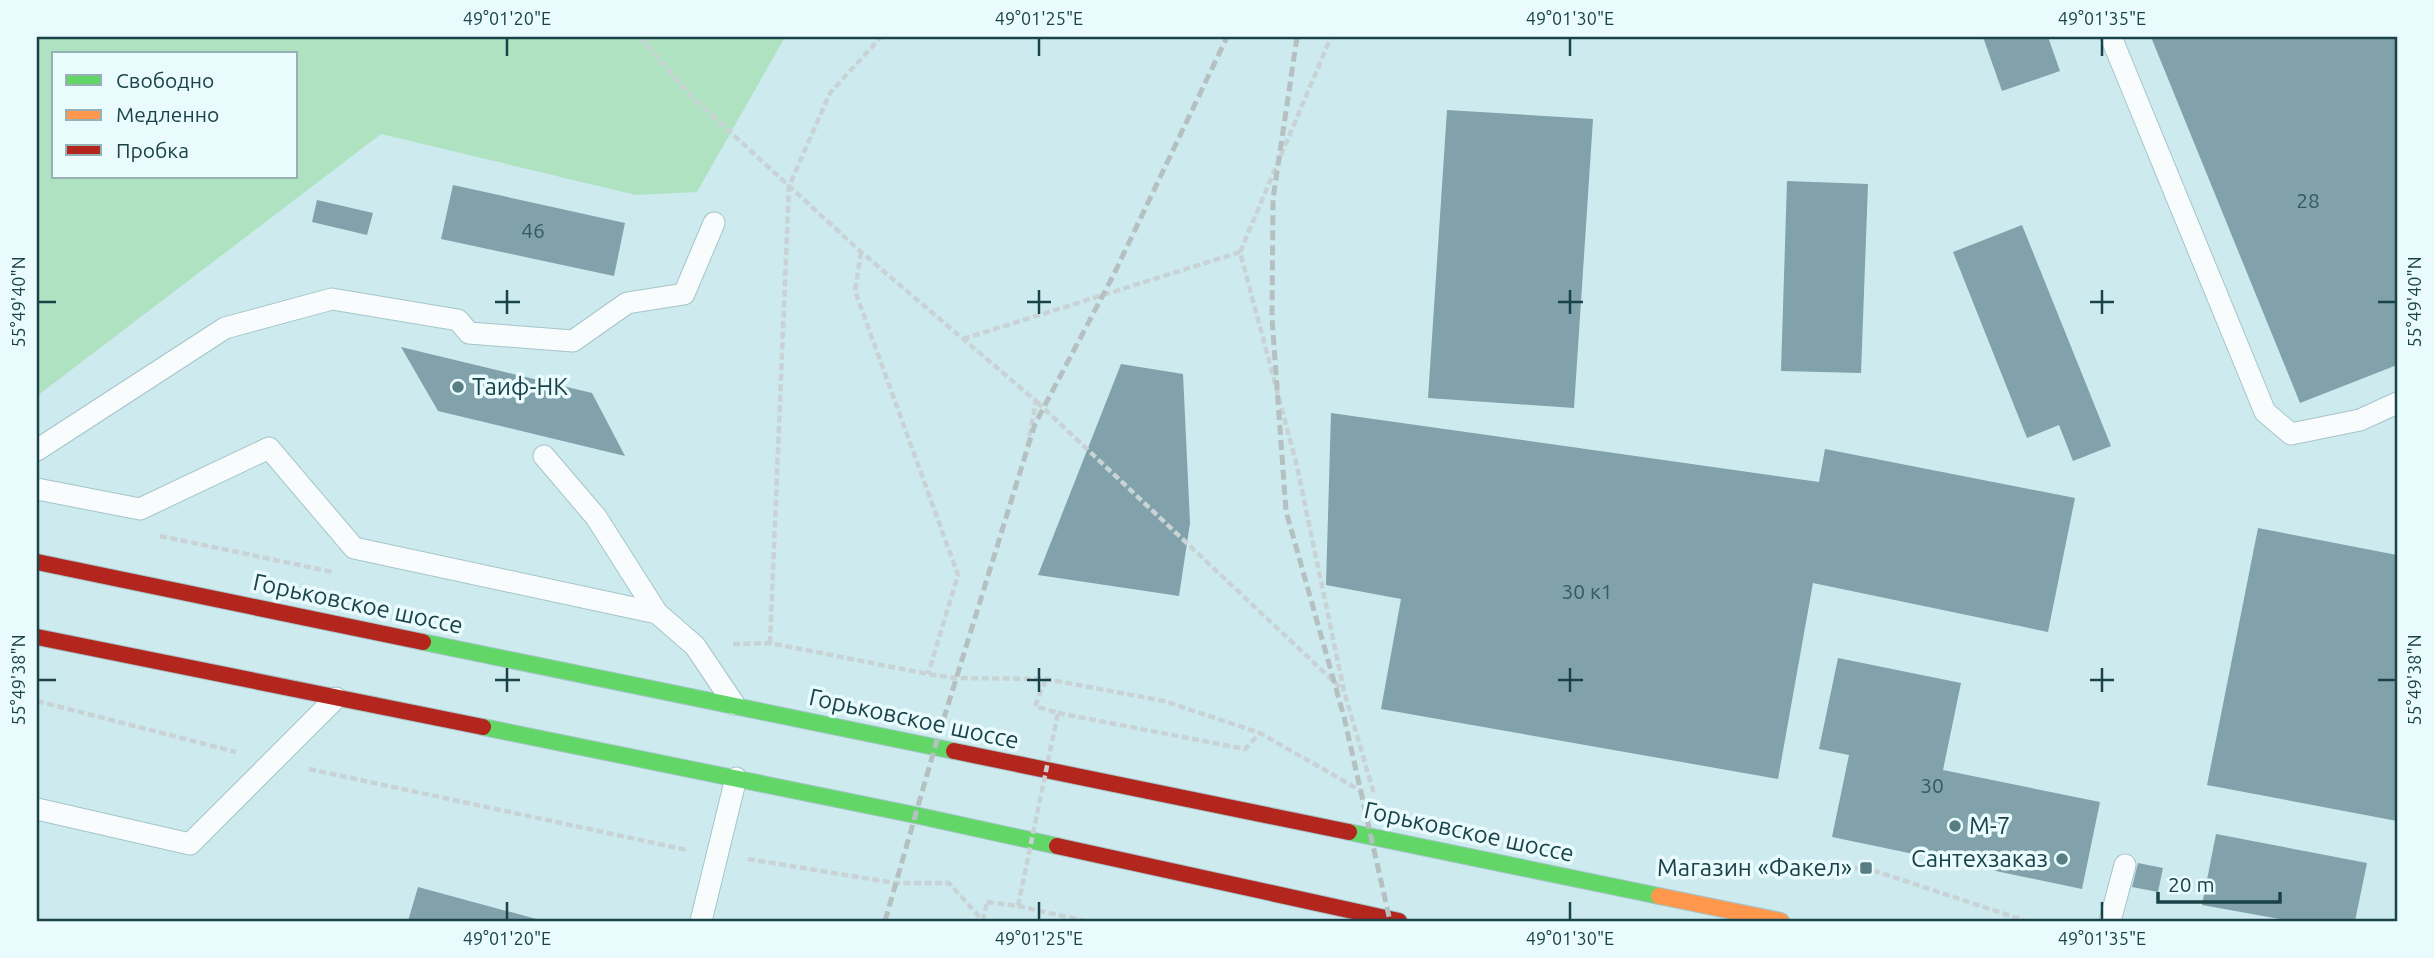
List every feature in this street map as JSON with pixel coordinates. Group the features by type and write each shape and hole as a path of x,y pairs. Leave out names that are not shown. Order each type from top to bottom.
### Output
{"main road":[{"name":"Горьковское шоссе","path":"37,562 1781,921"},
{"path":"37,637 915,814 1399,921"}],"lane":[{"path":"2111,37 2265,412 2291,434 2360,420 2397,403"},
{"path":"37,450 225,328 332,299 458,320 469,333 573,341 627,303 684,294 714,223"},
{"path":"37,489 140,509 269,448 354,548 657,613"},
{"path":"544,456 596,517 657,613 695,646 734,704"},
{"path":"37,809 190,844 336,698"},
{"path":"701,921 736,779"},
{"path":"2110,921 2125,865"}],"path":[{"path":"640,37 692,97 861,252 1036,401 1344,691"},
{"path":"881,37 830,93 789,186 770,643 928,674 957,678 1046,679 1164,701 1260,733 1361,791 1387,797"},
{"path":"1331,37 1240,252 1296,462 1344,691 1374,794"},
{"path":"861,252 855,291 958,575 928,674"},
{"path":"963,339 1240,252"},
{"path":"1027,449 1036,401"},
{"path":"1046,679 1035,706 1058,713 1245,749 1260,733"},
{"path":"37,701 273,761 638,841 895,883 949,883 983,921"},
{"path":"1018,906 1058,713"},
{"path":"1750,873 1866,867 2026,921"},
{"path":"983,921 988,902 1085,921"}],"green space":[{"path":"37,37 785,37 697,192 636,195 381,134 37,396"}],"building":[{"path":"1983,37 2048,37 2060,71 2002,91"},
{"path":"2151,37 2397,37 2397,365 2300,403"},
{"path":"1447,110 1593,119 1574,408 1428,398"},
{"path":"1787,181 1868,184 1861,373 1781,371"},
{"path":"453,185 625,223 614,276 441,239"},
{"path":"317,200 373,213 367,235 312,222"},
{"path":"2022,225 2111,446 2073,461 2059,425 2027,438 1953,252"},
{"path":"401,347 592,393 625,456 438,411"},
{"path":"1121,364 1183,374 1190,523 1179,596 1038,575"},
{"path":"1331,413 1819,482 1825,449 2075,498 2048,632 1813,583 1778,779 1381,709 1401,599 1326,585"},
{"path":"2258,528 2397,555 2397,821 2207,785"},
{"path":"1838,658 1961,683 1943,770 2100,802 2082,889 1832,837 1849,755 1819,749"},
{"path":"2216,834 2367,863 2355,921 2291,921 2202,905"},
{"path":"2138,863 2163,868 2158,892 2132,887"},
{"path":"418,887 540,920 540,921 408,921"}],"railway":[{"path":"885,921 935,747 1035,424 1113,276 1227,37"},
{"path":"1297,37 1273,199 1272,318 1286,511 1344,717 1390,921"}],"traffic: fast":[{"path":"423,642 954,751"},
{"path":"483,727 1057,846"},
{"path":"1349,832 1659,896"}],"traffic: slow":[{"path":"1659,896 1781,921"}],"traffic: jam":[{"path":"37,562 423,642"},
{"path":"37,637 483,727"},
{"path":"954,751 1349,832"},
{"path":"1057,846 1399,921"}],"place":[{"name":"Таиф-НК","path":"458,387"},
{"name":"М-7","path":"1955,826"},
{"name":"Сантехзаказ","path":"2062,859"},
{"name":"Магазин «Факел»","path":"1866,868"}]}
